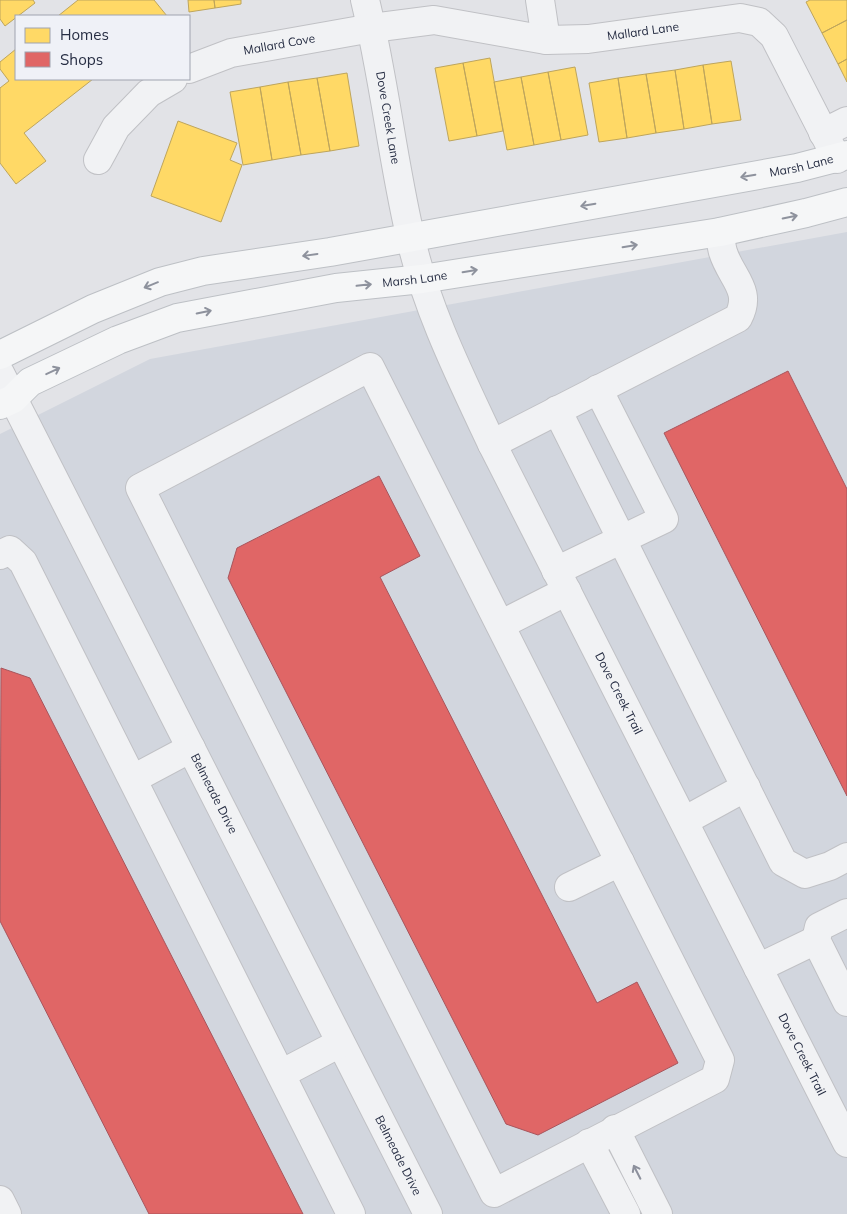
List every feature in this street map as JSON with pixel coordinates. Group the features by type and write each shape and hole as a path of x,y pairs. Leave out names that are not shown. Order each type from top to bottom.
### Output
{"main road":[{"name":"Marsh Lane","path":"0,355 93,309 160,282 203,271 330,252 842,157"},
{"name":"Marsh Lane","path":"7,402 30,382 118,340 176,318 336,288 422,279 720,232 847,202"}],"street":[{"name":"Dove Creek Lane","path":"365,0 372,28 410,236"},
{"path":"540,0 546,40"},
{"name":"Mallard Lane","path":"372,28 410,11 434,20 546,40 588,39 740,18 759,22 774,36 835,127 842,157"},
{"name":"Mallard Cove","path":"190,69 230,53 372,28"},
{"path":"98,160 116,127 149,94 171,80"},
{"path":"492,444 738,318 744,306 744,294 723,252 720,232"},
{"name":"Dove Creek Trail","path":"410,236 422,279 463,383 492,444 758,968 838,1104 847,1143"},
{"path":"370,367 500,625 720,1060 715,1079 494,1193 140,488 370,367"},
{"name":"Belmeade Drive","path":"0,373 7,402 191,748 428,1214"},
{"path":"500,625 526,611 562,581 621,538 664,519 598,389"},
{"path":"557,410 783,862 805,874 830,866 847,857"},
{"path":"0,555 10,550 24,562 351,1214"},
{"path":"133,779 191,748"},
{"path":"684,821 746,788"},
{"path":"569,887 620,862"},
{"path":"847,913 819,927 816,940 847,1002"},
{"path":"758,968 816,940"},
{"path":"280,1074 340,1043"},
{"path":"615,1129 658,1214"},
{"path":"589,1143 626,1214"},
{"path":"0,1200 7,1214"}],"shaded area":[{"path":"847,232 847,1214 0,1214 0,434 150,359"}],"building: Homes":[{"path":"0,0 33,0 35,3 19,15 15,15 15,18 5,26 0,19"},
{"path":"78,0 154,0 166,15 59,15"},
{"path":"188,0 214,0 215,8 189,12"},
{"path":"214,0 241,0 241,4 215,8"},
{"path":"810,0 847,0 847,20 822,33 806,2"},
{"path":"847,20 847,59 838,64 822,33"},
{"path":"15,50 15,80 92,80 24,133 46,161 16,184 0,163 0,88 9,81 0,69 0,62"},
{"path":"490,58 503,131 477,136 463,63"},
{"path":"847,59 847,82 838,64"},
{"path":"731,61 741,120 712,124 703,65"},
{"path":"463,63 477,136 449,141 435,68"},
{"path":"703,65 712,124 684,129 675,70"},
{"path":"575,67 588,135 561,140 548,72"},
{"path":"675,70 684,129 656,133 646,74"},
{"path":"548,72 561,140 534,145 521,77"},
{"path":"347,73 359,146 330,151 317,78"},
{"path":"646,74 656,133 627,138 618,78"},
{"path":"521,77 534,145 507,150 494,82"},
{"path":"317,78 330,151 301,155 288,82"},
{"path":"618,78 627,138 599,142 589,83"},
{"path":"288,82 301,155 272,160 260,87"},
{"path":"260,87 272,160 243,165 230,92"},
{"path":"178,121 237,143 230,160 242,165 221,222 151,196"}],"building: Shops":[{"path":"788,371 847,489 847,796 664,433"},
{"path":"379,476 420,556 380,577 597,1003 637,982 678,1063 538,1135 506,1124 228,578 237,548"},
{"path":"1,668 30,678 303,1214 149,1214 0,921"}]}
